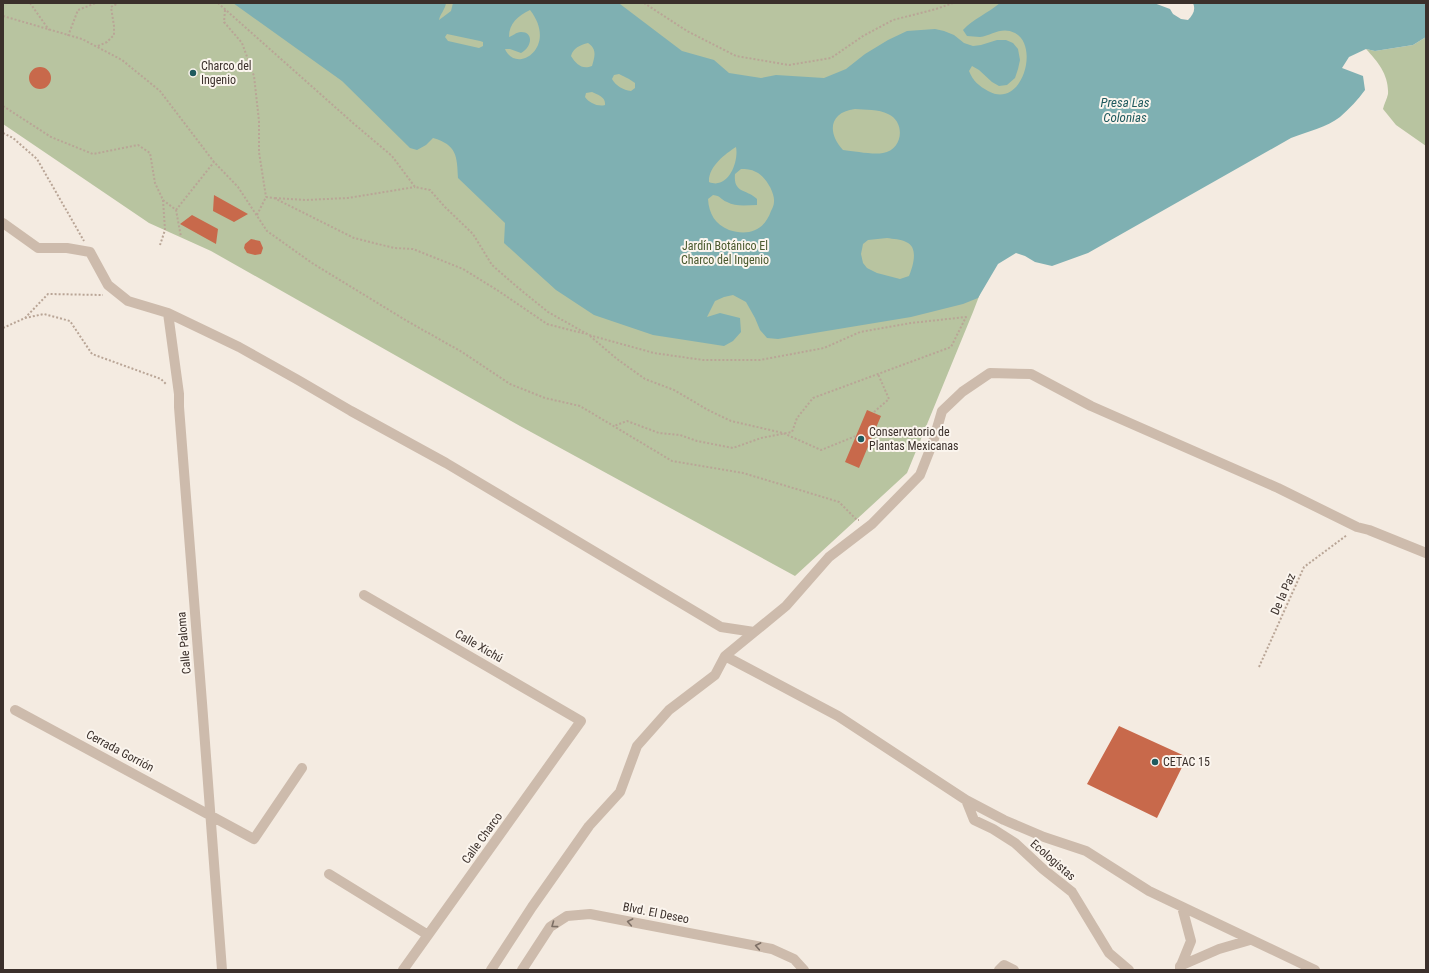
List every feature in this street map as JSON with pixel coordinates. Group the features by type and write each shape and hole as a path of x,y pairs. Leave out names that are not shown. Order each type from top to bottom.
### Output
{"street":[{"path":"3,223 38,248 67,248 90,252 108,285 128,301 168,314 239,347 351,411 446,462 721,627 754,632"},
{"name":"Calle Paloma","path":"168,314 179,394 179,415 212,815 222,970"},
{"path":"491,970 532,907 589,826 620,792 637,746 669,710 715,675 725,656 786,606 829,557 872,524 920,475 933,442 942,411 962,392 990,373 1031,374 1091,406 1278,488 1358,526 1426,554"},
{"name":"Calle Xichú","path":"364,595 581,720"},
{"path":"725,656 838,716 966,800 1004,820 1044,837 1086,851 1149,891 1315,970"},
{"name":"Cerrada Gorrión","path":"15,710 254,839 302,768"},
{"name":"Calle Charco","path":"403,970 581,720"},
{"name":"Ecologistas","path":"966,800 974,820 993,829 1014,843 1072,892 1109,953 1129,970"},
{"path":"329,874 428,935"},
{"path":"1179,968 1191,940 1182,907"},
{"name":"Blvd. El Deseo","path":"522,970 550,927 567,916 590,914 772,949 794,959 804,970"},
{"path":"1179,968 1219,949 1250,940"},
{"path":"999,970 1004,965 1014,970"}],"path":[{"path":"30,3 49,30"},
{"path":"68,36 78,10 96,3"},
{"path":"98,47 114,35 111,7 118,3"},
{"path":"218,3 392,156 415,187"},
{"path":"644,3 687,31 736,56 789,65 831,58 863,36 893,20 953,3"},
{"path":"225,10 224,22 242,43 254,76 259,121 259,152 266,197 257,215"},
{"path":"3,16 82,39 122,60 160,91 214,162 238,187 267,231 312,263 407,321 462,352 510,384 545,398 580,406 672,461 743,473 839,502 857,520 872,524"},
{"path":"3,106 51,137 93,154 138,145 150,153 155,183 163,200 165,230 160,245"},
{"path":"3,133 13,138 37,160 90,252"},
{"path":"176,210 214,162"},
{"path":"266,197 305,200 348,198 415,187 430,190 473,234 492,265 548,312 590,335 617,359 645,379 674,390 708,410 731,421 783,433 821,450 856,436"},
{"path":"274,198 354,238 394,248 414,249 463,269 547,324 654,352 703,360 760,360 824,348 860,332 911,323 966,317 951,347 813,398 797,418 792,432 761,438 733,448 696,442 680,435 659,433 627,420 614,426"},
{"path":"163,200 176,210 181,237"},
{"path":"25,318 48,294 121,296"},
{"path":"3,328 25,318 44,314 70,321 92,354 161,380 179,394"},
{"path":"874,412 889,399 878,374"},
{"name":"De la Paz","path":"1259,667 1304,567 1358,526"}],"green space":[{"name":"Jardín Botánico El Charco del Ingenio","path":"3,3 1071,3 1027,171 973,312 907,473 795,576 520,426 211,251 149,223 3,124"},
{"path":"1426,37 1426,146 1396,125 1383,109 1388,94 1387,81 1382,69 1366,49 1375,51 1413,45"}],"water":[{"name":"Presa Las Colonias","path":"233,3 446,3 439,20 451,11 453,3 615,3 620,4 682,51 714,60 729,73 761,78 776,75 824,78 846,69 865,54 888,40 907,31 935,29 954,35 964,43 973,46 997,40 1006,40 1013,43 1018,49 1020,60 1015,78 1007,85 999,86 972,66 969,71 974,80 982,87 988,91 1000,94 1010,92 1018,84 1024,74 1026,50 1022,40 1015,33 1006,30 980,37 967,36 963,30 1000,3 1154,3 1170,9 1173,14 1181,19 1188,20 1194,12 1193,3 1426,3 1426,37 1413,45 1375,51 1366,49 1349,57 1342,68 1363,76 1365,90 1335,121 1291,138 1088,253 1052,266 1035,262 1016,253 998,264 978,298 963,304 911,317 778,339 767,338 760,330 746,302 733,295 724,297 715,301 707,317 720,313 740,318 741,332 733,341 724,346 653,335 594,315 556,290 504,243 505,223 458,178 456,158 454,152 447,144 433,138 426,145 417,150 410,148 342,81","holes":["530,10 538,23 540,35 538,45 532,53 525,58 518,59 510,56 505,49 510,49 521,53 529,44 530,37 528,34 519,32 509,37 512,24","447,34 480,41 483,42 483,46 479,48 448,41 445,37","588,43 594,50 592,66 582,67 575,62 571,56 575,49","619,74 635,83 635,88 631,91 625,90 618,86 612,79 614,75","592,92 603,98 605,105 594,104 585,97 586,93","855,109 876,110 888,114 894,118 900,129 900,135 895,147 890,151 883,153 843,150 834,137 833,130 833,124 840,114","736,147 736,160 731,173 722,182 709,182 709,176 714,166 727,153","741,169 748,169 763,177 773,194 774,203 768,218 760,227 749,232 736,232 724,228 716,222 711,214 708,199 713,195 718,196 734,205 757,205 757,199 736,185 735,174","887,238 902,240 910,244 913,248 914,257 909,276 900,279 877,273 867,268 863,263 861,254 863,244 868,240"]}],"building":[{"path":"40,67 44,68 50,74 50,82 44,88 40,89 36,88 30,82 29,78 30,74 36,68"},
{"path":"214,195 248,214 234,222 213,211"},
{"path":"192,215 218,229 216,244 180,224"},
{"path":"251,239 260,241 263,248 261,254 255,255 247,253 244,248 245,244"},
{"path":"867,410 881,416 859,468 845,462"},
{"name":"CETAC 15","path":"1119,726 1187,757 1157,818 1087,784"}],"place":[{"name":"Charco del Ingenio","path":"193,73"},
{"name":"Conservatorio de Plantas Mexicanas","path":"861,439"},
{"name":"CETAC 15","path":"1155,762"}]}
